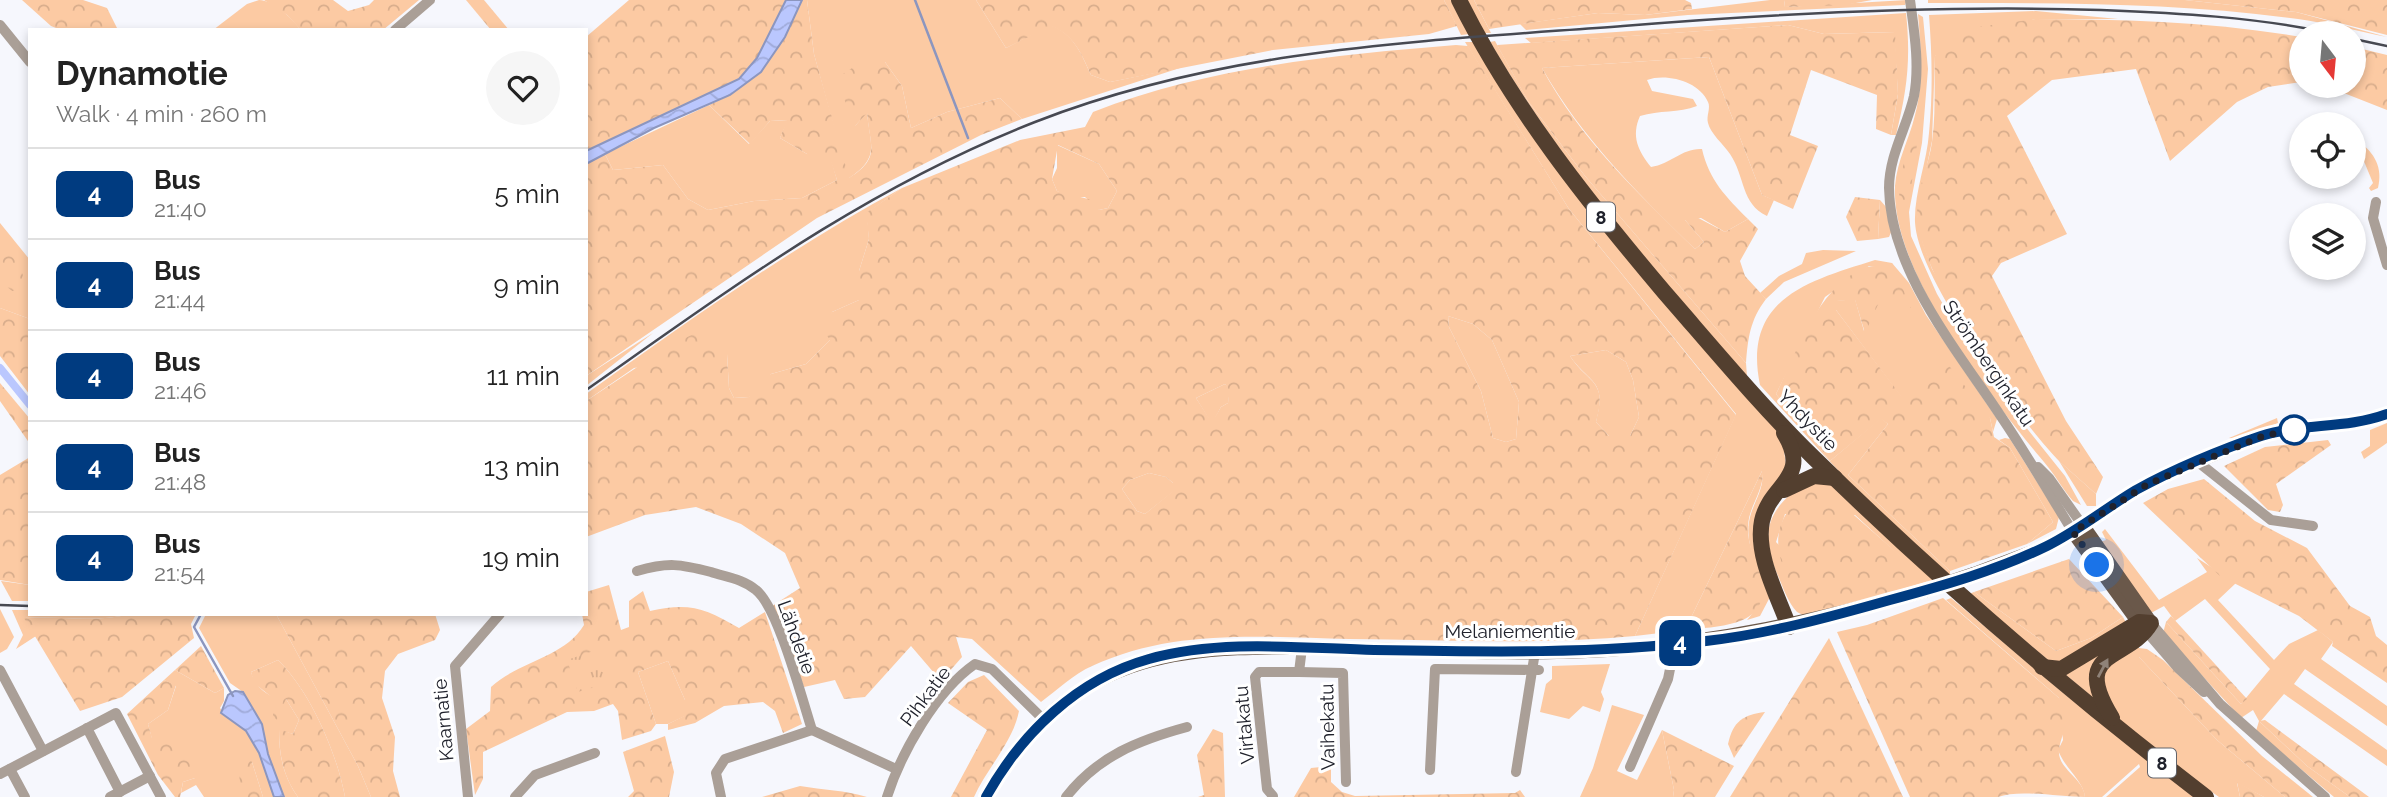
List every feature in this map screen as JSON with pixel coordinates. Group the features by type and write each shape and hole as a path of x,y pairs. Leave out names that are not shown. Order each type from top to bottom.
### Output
{"highway":[{"name":"Yhdystie","path":"1458,0 1496,67 1568,173 1612,230 1772,413 1835,478 1962,598 2118,730 2206,797"},
{"path":"1772,413 1793,454 1793,473 1762,521 1762,542 1767,567 1789,627"},
{"path":"1779,494 1798,481 1814,475 1835,478"},
{"path":"2042,667 2061,669 2145,625"},
{"path":"2118,730 2099,694 2098,674 2101,666 2116,650 2145,625"}],"main road":[{"name":"Melaniementie","path":"986,797 1016,750 1044,720 1099,680 1148,659 1201,649 1535,652 1675,643 1789,627 1924,591 2021,558 2078,529"},
{"name":"Strömberginkatu","path":"2078,529 2145,625"}],"street":[{"path":"398,28 430,0"},
{"name":"Strömberginkatu","path":"1910,0 1916,62 1914,92 1891,164 1890,205 1911,270 1948,341 2078,529"},
{"path":"0,25 28,60"},
{"path":"2376,202 2373,218 2387,265"},
{"path":"2078,529 2135,491 2263,436 2368,421 2387,414"},
{"path":"2198,462 2271,520 2313,526"},
{"name":"Lähdetie","path":"637,571 662,564 679,564 739,580 755,589 769,607 812,730"},
{"name":"Kaarnatie","path":"468,797 455,666 498,616"},
{"name":"Strömberginkatu","path":"2145,625 2178,668 2325,797"},
{"path":"1630,767 1668,679 1675,643"},
{"path":"1299,672 1302,648"},
{"path":"1516,772 1536,670 1535,652"},
{"name":"Pihkatie","path":"887,797 896,769 950,688 975,664 992,669 1044,720"},
{"path":"1430,770 1434,669 1536,670"},
{"path":"0,670 43,751"},
{"name":"Vaihekatu","path":"1299,672 1343,673 1346,782"},
{"name":"Virtakatu","path":"1273,796 1267,789 1255,677 1259,673 1299,672"},
{"path":"25,797 5,771 116,713 161,797"},
{"path":"1066,797 1096,766 1123,748 1187,727"},
{"path":"87,728 115,794 150,776"},
{"path":"720,797 716,774 725,759 812,730 896,769"},
{"path":"515,797 535,775 595,753"}],"green space":[{"path":"22,0 83,0 107,8 117,28 56,28"},
{"path":"264,0 333,0 348,11 369,5 374,0 419,0 385,28 299,28 287,15"},
{"path":"466,0 484,0 507,28 489,28"},
{"path":"629,0 786,0 757,58 739,79 588,150 588,35"},
{"path":"802,0 807,0 814,54 849,178 870,158 871,143 867,113 854,127 837,78 858,64 885,62 902,86 911,128 947,112 1000,98 1022,119 981,135 817,218 588,375 588,163 605,154 613,170 663,165 688,199 708,210 754,201 802,198 837,180 829,156 811,160 807,154 780,138 787,120 770,121 750,144 709,105 730,95 785,37"},
{"path":"807,0 976,0 1006,48 1050,25 1071,39 1091,75 1110,82 1183,67 1022,119 1000,98 947,112 911,128 902,86 885,62 855,126 867,112 871,142 869,157 848,179 814,54"},
{"path":"976,0 1444,0 1457,26 1429,34 1273,50 1110,82 1091,75 1071,40 1051,26 1006,48"},
{"path":"1444,0 1453,0 1470,34 1461,35"},
{"path":"1467,0 1474,0 1491,33 1484,33"},
{"path":"1474,0 1685,0 1691,3 1692,9 1645,15 1598,13 1489,29"},
{"path":"1784,0 1785,7 1907,0 1905,5 1688,15 1526,30 1520,24 1598,13 1645,15"},
{"path":"1784,0 1872,0 1845,5 1785,7"},
{"path":"1928,0 2185,0 2296,12 2329,21 2206,9 1928,3"},
{"path":"2185,0 2387,0 2387,35 2366,30 2366,21 2332,21 2296,12"},
{"path":"265,1 288,15 299,28 216,28 247,4"},
{"path":"2036,11 2118,19 2035,19 1935,56 1932,141 1917,213 1932,269 1993,373 1945,300 1918,239 1915,211 1928,144 1931,103 1929,15"},
{"path":"1906,13 1907,75 1896,135 1891,135 1898,94 1894,32 1824,34 1788,25 1531,43 1525,38"},
{"path":"1918,14 1923,17 1928,69 1922,143 1909,212 1911,236 1937,294 1970,350 2005,401 2065,476 2081,505 2073,501 1975,373 1927,296 1910,258 1898,221 1895,186 1920,90"},
{"path":"2035,19 2101,20 2168,22 2289,35 2289,84 2268,87 2237,102 2170,161 2136,69 2052,80 2007,116 2067,234 2001,263 1992,276 2066,421 2103,477 2096,494 2041,441 1996,380 1952,309 1922,242 1917,215 1918,197 1933,131 1935,56 1962,29"},
{"path":"1788,25 1824,34 1895,32 1898,94 1891,135 1876,129 1877,95 1811,70 1790,135 1818,146 1793,209 1762,195 1709,57 1542,68 1557,94 1592,142 1695,249 1704,242 1685,220 1683,210 1725,232 1748,219 1758,229 1740,261 1745,276 1766,299 1756,314 1751,330 1746,363 1585,176 1528,101 1497,45"},
{"path":"1495,41 1528,101 1585,176 1746,363 1747,376 1643,257 1577,173 1547,131 1490,42"},
{"path":"1465,42 1475,42 1782,437 1787,472 1754,524 1755,552 1770,597 1760,616 1747,620 1760,595 1760,583 1748,535 1749,522 1762,484 1762,471 1685,630 1635,636 1736,414 1569,209"},
{"path":"1468,46 1569,209 1736,415 1635,636 1528,641 1251,637 1186,640 1154,645 1092,666 1041,702 972,639 956,637 962,657 941,681 911,646 865,697 844,699 835,680 804,687 772,606 800,588 785,553 741,524 696,507 645,515 588,536 588,400 666,348 709,326 727,354 729,388 734,398 749,397 752,384 771,374 806,364 830,340 823,330 832,312 859,300 859,271 869,239 866,213 902,188 1020,140 1085,127 1093,112 1137,97 1226,74 1318,59","holes":["1058,145 1099,164 1117,191 1108,208 1099,210 1096,201 1057,191 1052,179","1448,316 1473,324 1492,340 1519,402 1516,439 1506,442 1493,438 1481,391 1449,327","1606,350 1626,362 1633,380 1639,417 1630,436 1609,436 1596,422 1600,398 1598,390 1570,356","1225,384 1229,390 1228,403 1221,407 1215,417 1209,418 1196,398","1149,473 1166,477 1173,483 1173,491 1145,514 1137,511 1122,489 1130,480"]},
{"path":"2366,50 2387,55 2387,110 2356,98 2366,98"},
{"path":"1709,57 1762,195 1774,200 1767,216 1752,204 1735,162 1709,127 1709,104 1704,95 1681,80 1647,80 1652,91 1693,99 1697,106 1640,116 1636,137 1646,161 1651,167 1688,151 1702,149 1714,179 1748,219 1725,232 1701,218 1685,220 1704,242 1695,249 1612,164 1574,118 1542,68"},
{"path":"709,105 749,144 770,121 788,120 780,138 807,154 830,156 837,180 802,198 754,201 708,210 688,199 663,165 613,170 605,154"},
{"path":"1917,122 1919,130 1907,217 1899,212 1901,177"},
{"path":"1057,145 1099,164 1117,191 1108,208 1099,210 1085,197 1070,197 1057,191 1052,179 1057,168"},
{"path":"2366,148 2373,156 2379,174 2378,188 2371,191 2369,188 2373,183 2366,166"},
{"path":"902,188 867,213 869,239 859,271 859,300 832,312 830,340 806,364 771,374 749,397 734,398 729,388 727,354 634,368 588,400 588,393 663,339 741,286"},
{"path":"1855,197 1880,200 1878,239 1857,241 1846,217"},
{"path":"1880,200 1887,208 1892,230 1889,237 1878,239"},
{"path":"0,223 28,258 28,318 0,308"},
{"path":"0,241 21,268 26,288 12,291 0,281 3,262 0,259"},
{"path":"1823,250 1856,251 1784,282 1766,299 1760,293 1779,276 1802,264 1806,253"},
{"path":"1875,260 1892,263 1909,283 1926,315 1997,419 1993,432 1990,418 1902,398 1836,310 1836,301 1855,299 1864,331 1882,268 1869,266 1825,297 1776,394 1830,461 1881,418 1888,424 1848,475 1950,571 1950,577 1856,490 1760,385 1757,356 1761,332 1771,313 1786,298 1805,286"},
{"path":"1892,263 1911,308 1881,298 1865,333 1855,300 1837,301 1836,310 1902,397 1943,358 1990,418 1994,437 2010,448 2053,522 2027,544 1950,571 1848,475 1888,424 1881,419 1830,461 1776,394 1800,341 1831,292 1861,269"},
{"path":"0,308 28,318 28,392 0,356"},
{"path":"1448,316 1473,324 1492,340 1519,402 1516,439 1506,442 1493,438 1481,391 1449,327"},
{"path":"653,333 588,384 588,375"},
{"path":"1606,350 1626,362 1633,380 1639,417 1630,436 1609,436 1596,422 1600,397 1598,390 1595,383 1570,356"},
{"path":"0,383 28,417 28,441 0,401"},
{"path":"1225,384 1230,390 1228,403 1221,407 1215,418 1209,419 1196,398"},
{"path":"2277,418 2278,423 2238,439 2229,438"},
{"path":"2387,423 2387,443 2364,459 2361,452 2370,446 2370,430"},
{"path":"2010,439 2059,517 2056,529 2027,544 2053,522 2010,448 1999,440"},
{"path":"2328,440 2331,445 2276,484 2283,505 2280,512 2268,510 2224,466 2265,447"},
{"path":"28,458 28,585 0,580 0,475"},
{"path":"2059,461 2096,494 2096,506 2087,506"},
{"path":"1763,469 1761,485 1748,526 1750,545 1763,591 1760,604 1753,614 1742,620 1685,630"},
{"path":"1149,473 1166,477 1173,483 1174,491 1145,514 1137,511 1122,489 1130,480"},
{"path":"2204,479 2255,521 2307,548 2350,606 2370,617 2376,636 2387,645 2387,683 2332,646 2333,642 2299,616 2220,576 2143,503 2168,489"},
{"path":"1807,482 1830,483 1936,582 1930,584 1855,515 1785,514 1776,542 1840,608 1803,615 1797,612 1786,596 1773,562 1768,535 1775,513 1783,502"},
{"path":"1813,489 1830,494 1929,581 1840,608 1803,608 1784,570 1778,545 1779,532 1783,519 1792,506"},
{"path":"2105,529 2159,600 2207,572 2197,558 2236,583 2218,600 2274,660 2289,644 2318,630 2333,642 2321,659 2387,706 2387,726 2305,669 2294,684 2387,750 2387,766 2284,694 2260,722 2307,766 2350,797 2334,797 2256,731 2259,721 2253,710 2241,718 2163,633 2166,622 2241,704 2270,669 2205,599 2175,621 2164,606 2151,613 2097,543 2106,540 2102,532"},
{"path":"2069,559 2123,617 2091,638 2056,651 1974,592"},
{"path":"1,581 28,585 28,601 12,601"},
{"path":"609,585 621,630 629,627 629,601 643,591 650,611 686,607 706,611 739,628 765,612 802,724 783,733 775,711 763,702 724,706 695,723 668,730 668,724 684,716 685,700 668,661 638,672 656,724 651,731 622,740 618,711 613,704 594,711 567,712 483,752 483,779 475,795 466,729 490,711 491,687 502,678 565,645 575,636 584,625 582,616 588,616 588,591"},
{"path":"1974,592 2056,651 2091,638 2123,617 2139,648 2139,657 2217,740 2285,797 2264,797 2237,783 2240,797 2219,797 2167,760 1969,594"},
{"path":"1943,598 2059,698 2069,718 2059,750 2060,757 2084,790 2085,797 2028,793 1998,797 1910,797 1837,632 1867,625"},
{"path":"1951,598 2067,696 2196,797 2106,797 2140,767 2139,764 2102,797 2085,797 2081,785 2058,750 2063,740 2059,698 1946,600"},
{"path":"0,609 14,637 7,649 0,653"},
{"path":"12,610 28,610 28,616 122,616 91,619 25,618 36,636 16,649 23,635"},
{"path":"195,616 191,624 194,638 122,697 80,711 24,618"},
{"path":"205,616 277,616 358,766 371,797 345,797 329,742 311,705 278,660 251,672 264,692 286,699 299,720 293,734 279,730 283,765 298,797 284,797 268,754 262,724 243,692 230,683 199,628"},
{"path":"277,616 436,616 440,630 435,640 398,654 385,671 382,698 395,737 393,771 400,797 371,797 358,766"},
{"path":"2171,616 2247,699 2241,704 2166,622"},
{"path":"1829,638 1903,797 1730,797"},
{"path":"201,646 224,688 215,693 175,670"},
{"path":"605,647 617,679 578,692 567,660"},
{"path":"2139,648 2147,649 2163,660 2262,756 2313,797 2285,797 2217,740 2139,657"},
{"path":"278,660 311,705 329,742 345,797 298,797 285,773 279,729 293,734 299,720 286,699 277,720 273,717 274,699 254,683 251,672"},
{"path":"668,661 685,700 685,716 668,724 656,724 638,672"},
{"path":"1610,664 1601,692 1604,699 1600,712 1583,706 1569,719 1540,712 1546,684 1552,679 1552,666"},
{"path":"175,670 215,693 224,688 224,701 220,708 251,736 274,797 263,797 252,762 242,797 204,797 196,785 181,793 183,782 195,778 152,739 148,724 168,710 176,686 164,680"},
{"path":"984,675 1019,711 1006,744 974,797 951,797 987,730 948,703 968,682"},
{"path":"164,680 176,685 168,710 148,724 152,738 165,736 192,752 200,772 195,778 183,782 180,797 175,797 158,775 127,714"},
{"path":"1612,705 1644,715 1617,771 1637,780 1662,730 1674,790 1673,797 1580,797 1593,768"},
{"path":"1765,712 1734,758 1728,744 1736,725 1745,717"},
{"path":"2265,720 2369,797 2350,797 2307,766 2259,721"},
{"path":"1213,729 1223,733 1225,797 1198,797 1204,795 1197,755"},
{"path":"1662,730 1734,766 1715,797 1673,797 1674,790"},
{"path":"665,736 674,772 669,797 628,797 634,791 623,752"},
{"path":"246,757 252,762 263,797 242,797 238,767"},
{"path":"1331,766 1331,782 1342,792 1355,796 1515,793 1520,790 1525,797 1294,797 1311,768"},
{"path":"2237,782 2264,797 2240,797"},
{"path":"800,786 842,791 867,797 762,797"}],"water":[{"path":"786,0 802,0 785,37 761,72 730,95 654,128 588,163 588,150 739,79 757,58"},
{"path":"235,691 243,692 262,724 268,754 284,797 274,797 259,753 246,731 221,713 228,695"}],"waterway":[{"path":"915,0 968,138"},
{"path":"0,368 28,403"},
{"path":"200,616 194,627 233,696"}],"railway":[{"path":"588,389 748,277 802,242 914,177 1035,122 1106,97 1179,78 1252,63 1399,43 1683,21 1862,11 2130,11 2245,19 2289,26"},
{"path":"2366,42 2387,46"},
{"path":"0,605 28,606"}],"bus line":[{"name":"4","path":"986,797 1016,750 1060,706 1099,680 1148,659 1201,649 1257,647 1507,653 1607,650 1706,641 1789,627 1924,591 2021,558 2092,521 2148,484 2263,436 2297,429 2368,421 2387,414"}],"route":[{"path":"2097,565 2073,532 2148,484 2263,436 2297,429 2294,430"}]}
